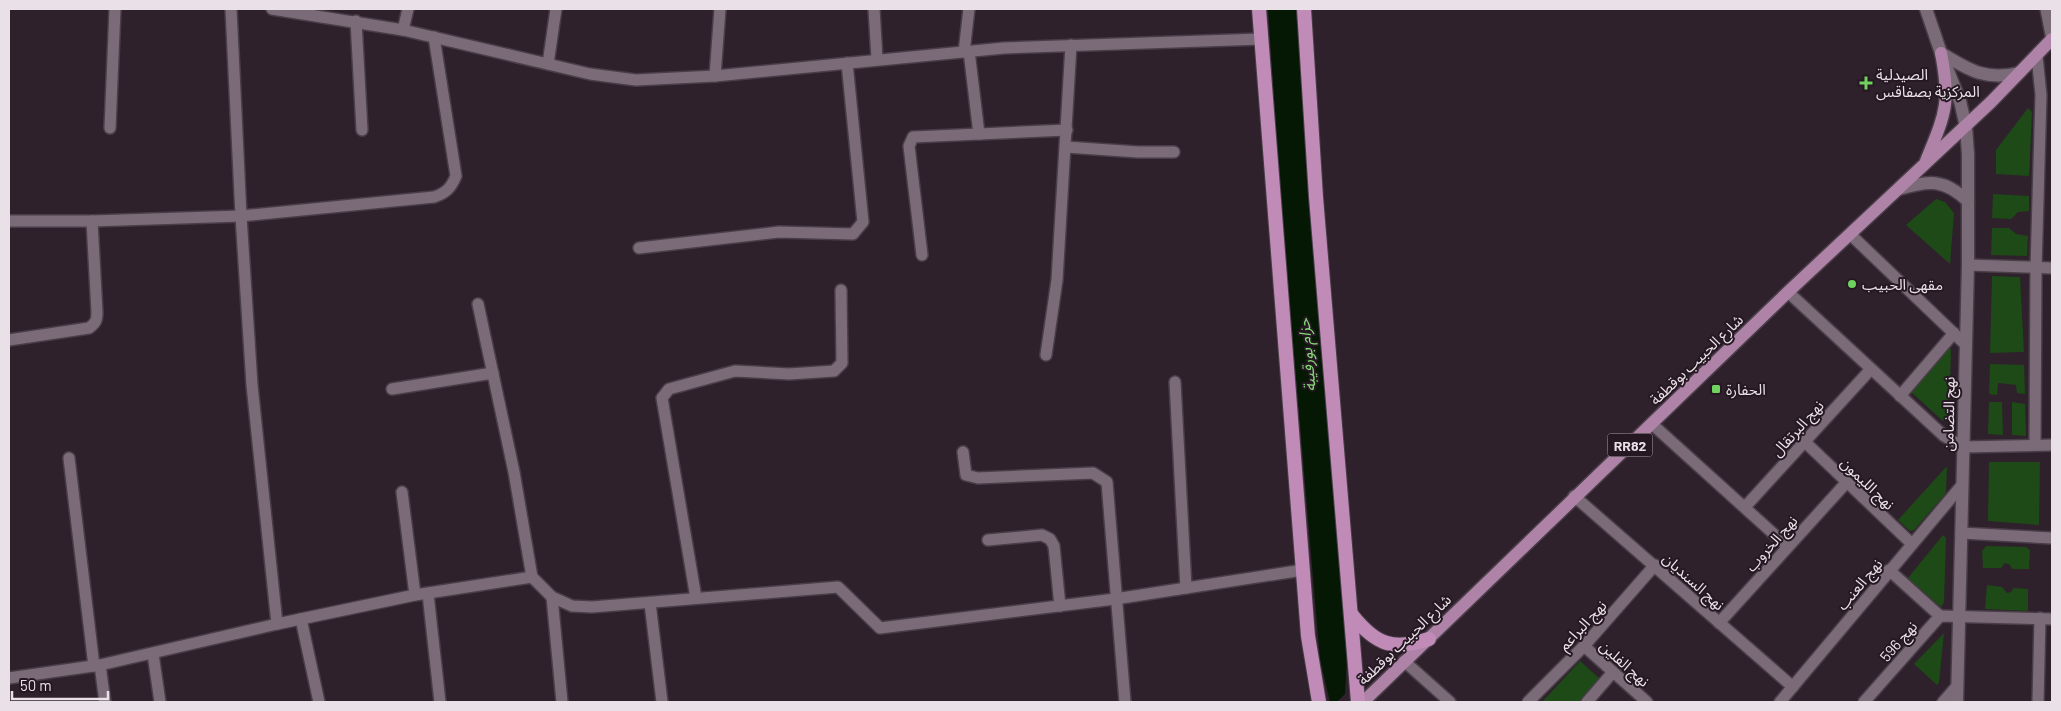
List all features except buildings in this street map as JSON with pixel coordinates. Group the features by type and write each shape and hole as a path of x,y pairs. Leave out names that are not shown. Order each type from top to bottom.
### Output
{"highway":[{"path":"1259,9 1308,636 1319,702"},
{"path":"1304,9 1326,324 1358,702"},
{"path":"1352,614 1365,630 1389,644 1404,646 1429,639"}],"main road":[{"name":"شارع الحبيب بوقطفة","path":"1362,702 1788,292 1966,127 2052,39"},
{"path":"1924,166 1943,119 1946,103 1947,84 1941,53"}],"street":[{"path":"110,128 115,9"},
{"path":"231,9 241,216 252,385 277,624"},
{"path":"272,9 403,30 615,79 655,81 966,51 1071,45 1260,39"},
{"path":"403,30 408,9"},
{"path":"548,64 556,9"},
{"path":"715,76 720,9"},
{"path":"874,9 877,59"},
{"path":"969,9 966,51 979,134"},
{"name":"نهج التضامن","path":"1926,9 1960,101 1966,127 1968,265 1961,533 1961,617 1957,702"},
{"path":"2046,9 2052,39"},
{"path":"356,21 362,130"},
{"path":"9,221 92,221 241,216 434,197 445,193 456,176 434,38"},
{"path":"1046,355 1057,280 1071,45"},
{"path":"1941,53 1980,74 2005,76 2019,73"},
{"path":"2035,444 2036,269 2042,95 2037,56"},
{"path":"639,248 779,232 853,234 863,222 847,63"},
{"path":"922,255 909,146 913,137 1067,130"},
{"path":"1066,148 1174,152"},
{"path":"1899,189 1927,182 1939,183 1950,186 1968,201"},
{"path":"9,340 89,328 97,320 92,221"},
{"path":"1851,235 1966,345"},
{"path":"1968,265 2036,269 2052,268"},
{"path":"696,598 662,398 669,389 735,371 789,374 834,371 842,363 841,290"},
{"path":"1788,292 1944,436 1964,447 2052,445"},
{"path":"478,304 514,472 532,577 552,597 562,603 581,607 650,603 838,587 880,628 1115,599 1303,570"},
{"path":"1900,396 1954,333"},
{"name":"نهج البرتقال","path":"1746,507 1871,369"},
{"path":"392,390 493,373"},
{"path":"1175,382 1186,588"},
{"path":"1652,424 1787,546"},
{"name":"نهج الليمون","path":"1805,442 1912,544"},
{"path":"963,452 966,474 978,478 1093,473 1107,482 1115,599 1125,702"},
{"path":"69,458 97,665 105,702"},
{"name":"نهج الخروب","path":"1719,623 1846,483"},
{"name":"نهج العنب","path":"1780,702 1962,485"},
{"path":"402,492 415,595"},
{"name":"نهج السنديان","path":"1574,496 1655,565 1793,688"},
{"path":"1961,533 2052,538"},
{"path":"988,540 1042,535 1050,539 1054,546 1060,606"},
{"name":"نهج البراعم","path":"1528,702 1584,646 1655,565"},
{"path":"1889,570 1940,616 2052,619"},
{"path":"9,678 97,665 153,654 277,624 415,595 532,577"},
{"path":"428,594 440,702"},
{"path":"552,597 562,702"},
{"path":"650,603 662,702"},
{"name":"نهج 596","path":"1864,702 1940,616"},
{"path":"2038,702 2040,618"},
{"path":"301,619 319,702"},
{"name":"نهج الفلين","path":"1584,646 1647,702"},
{"path":"153,654 160,702"},
{"path":"1404,661 1450,702"},
{"path":"1587,702 1613,672"},
{"path":"1943,702 1958,686"}],"green space":[{"path":"2028,108 2032,112 2029,176 1996,174 1996,150"},
{"path":"1993,194 2029,196 2029,211 2018,212 2011,219 1992,218"},
{"path":"1936,199 1945,202 1954,213 1950,264 1906,225"},
{"path":"1992,228 2009,228 2016,234 2028,236 2027,256 1991,255"},
{"path":"1992,276 2020,277 2024,352 1990,353"},
{"path":"1951,349 1949,416 1943,421 1911,392"},
{"path":"1990,364 2024,365 2025,394 2017,393 2016,385 1998,383 1997,395 1989,394"},
{"path":"1989,402 2002,402 2003,435 1988,434"},
{"path":"2012,402 2025,404 2026,436 2012,435"},
{"path":"1989,462 2040,462 2039,525 1988,521"},
{"path":"1947,466 1946,493 1914,530 1910,531 1898,520"},
{"path":"1943,535 1946,538 1944,602 1941,607 1908,578"},
{"path":"1986,546 2026,547 2030,550 2029,569 2012,569 2010,565 2005,563 2001,568 1983,568 1982,551"},
{"path":"1987,585 2002,587 2007,593 2011,592 2013,588 2028,589 2028,611 1985,609"},
{"path":"1944,633 1939,682 1937,685 1914,664"},
{"path":"1580,661 1601,680 1581,702 1542,702"}],"water":[{"name":"حزام بورقيبة","path":"1268,9 1296,9 1347,657 1345,694 1337,702 1330,702 1320,659 1281,202"}],"place":[{"name":"الصيدلية المركزية بصفاقس","path":"1866,83"},
{"name":"مقهى الحبيب","path":"1852,284"},
{"name":"الحفارة","path":"1716,389"}]}
